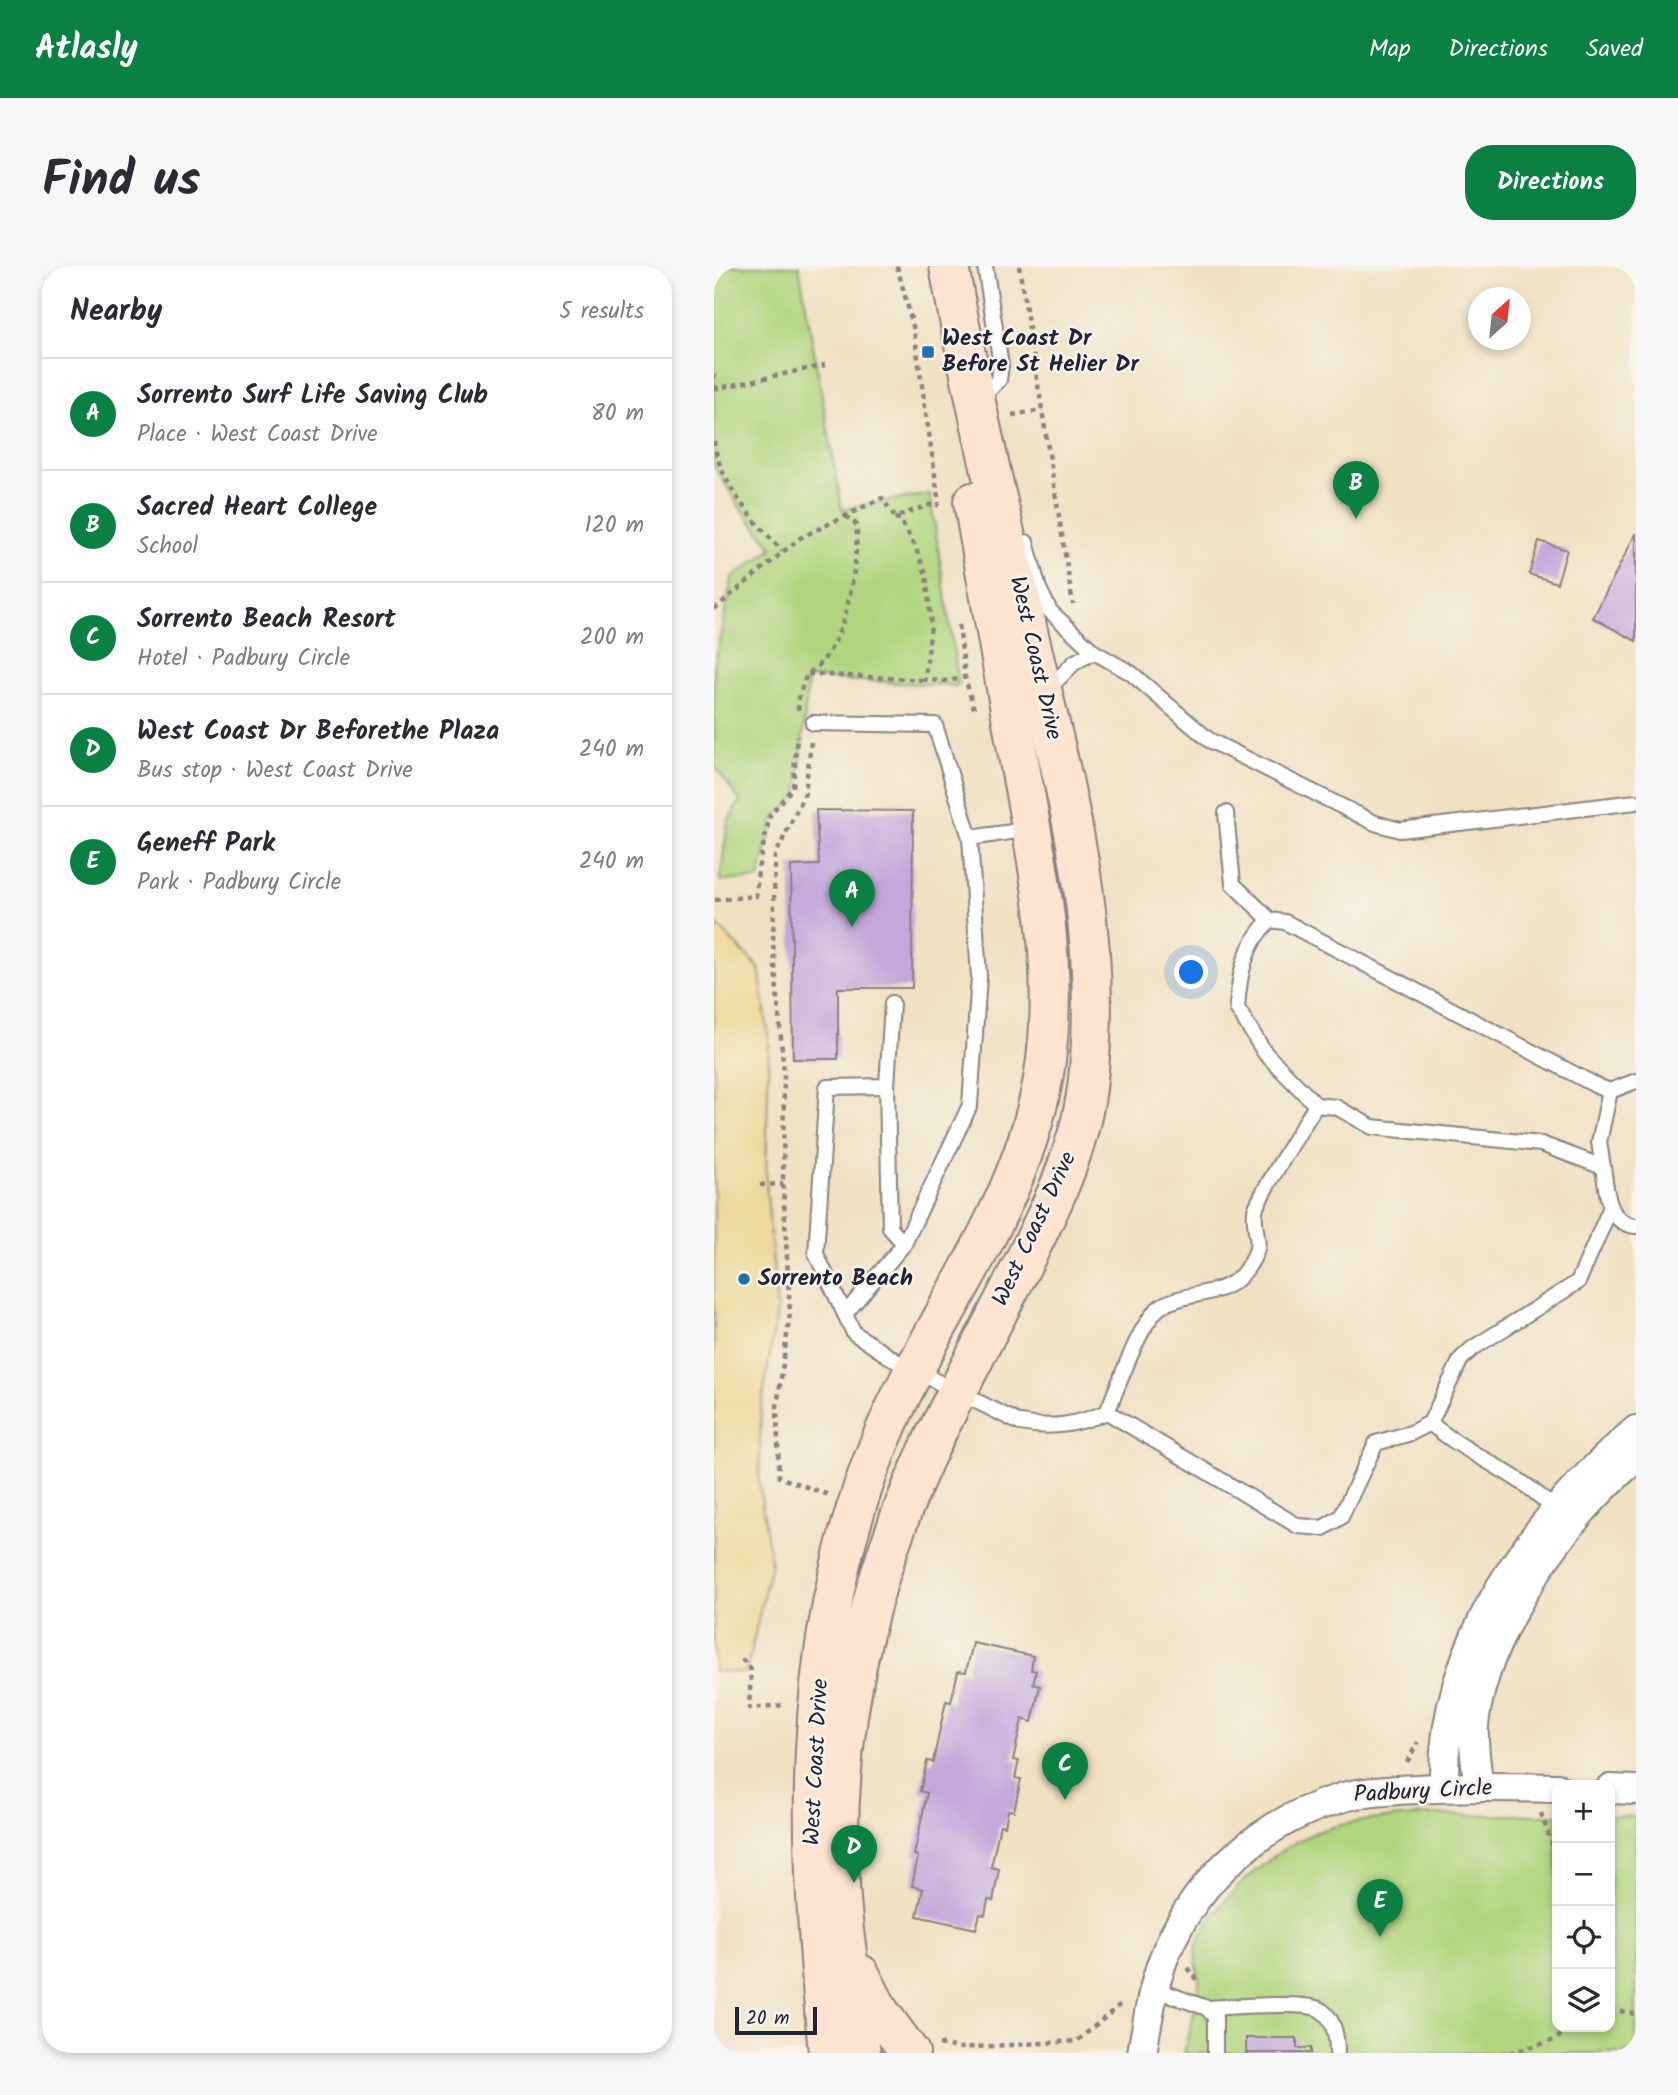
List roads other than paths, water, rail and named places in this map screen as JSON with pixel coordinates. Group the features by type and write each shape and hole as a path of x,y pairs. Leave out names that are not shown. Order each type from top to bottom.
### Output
{"main road":[{"name":"West Coast Drive","path":"828,2053 812,1846 817,1708 825,1640 850,1529 882,1438 1009,1195 1039,1099 1051,1003 1050,953 1032,829 930,266"},
{"name":"West Coast Drive","path":"861,2053 839,1862 839,1811 851,1692 868,1612 909,1491 1044,1222 1070,1161 1086,1091 1091,1033 1090,925 1079,845 1044,694 1000,476 975,402 949,266"},
{"path":"851,1966 864,1979 879,2011 910,2053"}],"street":[{"path":"1444,1786 1445,1740 1462,1674 1479,1630 1514,1564 1554,1510 1597,1463 1636,1430"},
{"path":"1478,1786 1475,1718 1484,1682 1507,1622 1531,1578 1562,1534 1617,1474 1636,1458"},
{"name":"Padbury Circle","path":"1142,2053 1154,1989 1167,1951 1189,1909 1210,1879 1247,1847 1304,1812 1342,1797 1444,1786 1478,1786 1548,1797"},
{"path":"1615,1789 1636,1790"}],"lane":[{"path":"975,402 999,380 1000,365 985,266"},
{"path":"1022,523 1039,589 1050,611 1094,652 1131,673 1209,740 1387,827 1417,828 1636,802"},
{"path":"1044,694 1061,673 1094,652"},
{"path":"813,723 935,725 970,838 979,977 970,1105 904,1244 845,1314"},
{"path":"1226,813 1233,884 1270,919 1285,922 1610,1091 1636,1081"},
{"path":"970,838 1032,829"},
{"path":"1270,919 1259,930 1248,949 1237,1008 1265,1053 1316,1105 1336,1107 1372,1126 1541,1144 1602,1167"},
{"path":"892,1003 887,1086 890,1228 904,1244"},
{"path":"887,1086 827,1087 816,1254 854,1333 916,1371 1020,1423 1058,1427 1107,1412 1298,1526 1323,1528 1341,1517 1376,1443 1410,1433 1430,1423 1461,1359 1473,1348 1578,1282 1610,1209"},
{"path":"1610,1091 1599,1142 1610,1209 1617,1220 1636,1226"},
{"path":"1107,1412 1146,1326 1161,1306 1214,1291 1244,1274 1260,1240 1255,1210 1316,1105"},
{"path":"1430,1423 1454,1444 1498,1469 1554,1510"},
{"path":"1154,1989 1207,2008 1298,2006 1319,2009 1333,2024 1337,2053"},
{"path":"1207,2008 1215,2017 1215,2053"}],"place":[{"name":"West Coast Dr Before St Helier Dr","path":"928,352"},
{"name":"Sacred Heart College","path":"1356,519"},
{"name":"Sorrento Surf Life Saving Club","path":"852,927"},
{"name":"Sorrento Beach","path":"744,1279"},
{"name":"Sorrento Beach Resort","path":"1065,1800"},
{"name":"West Coast Dr Beforethe Plaza","path":"854,1883"},
{"name":"Geneff Park","path":"1380,1937"}]}
